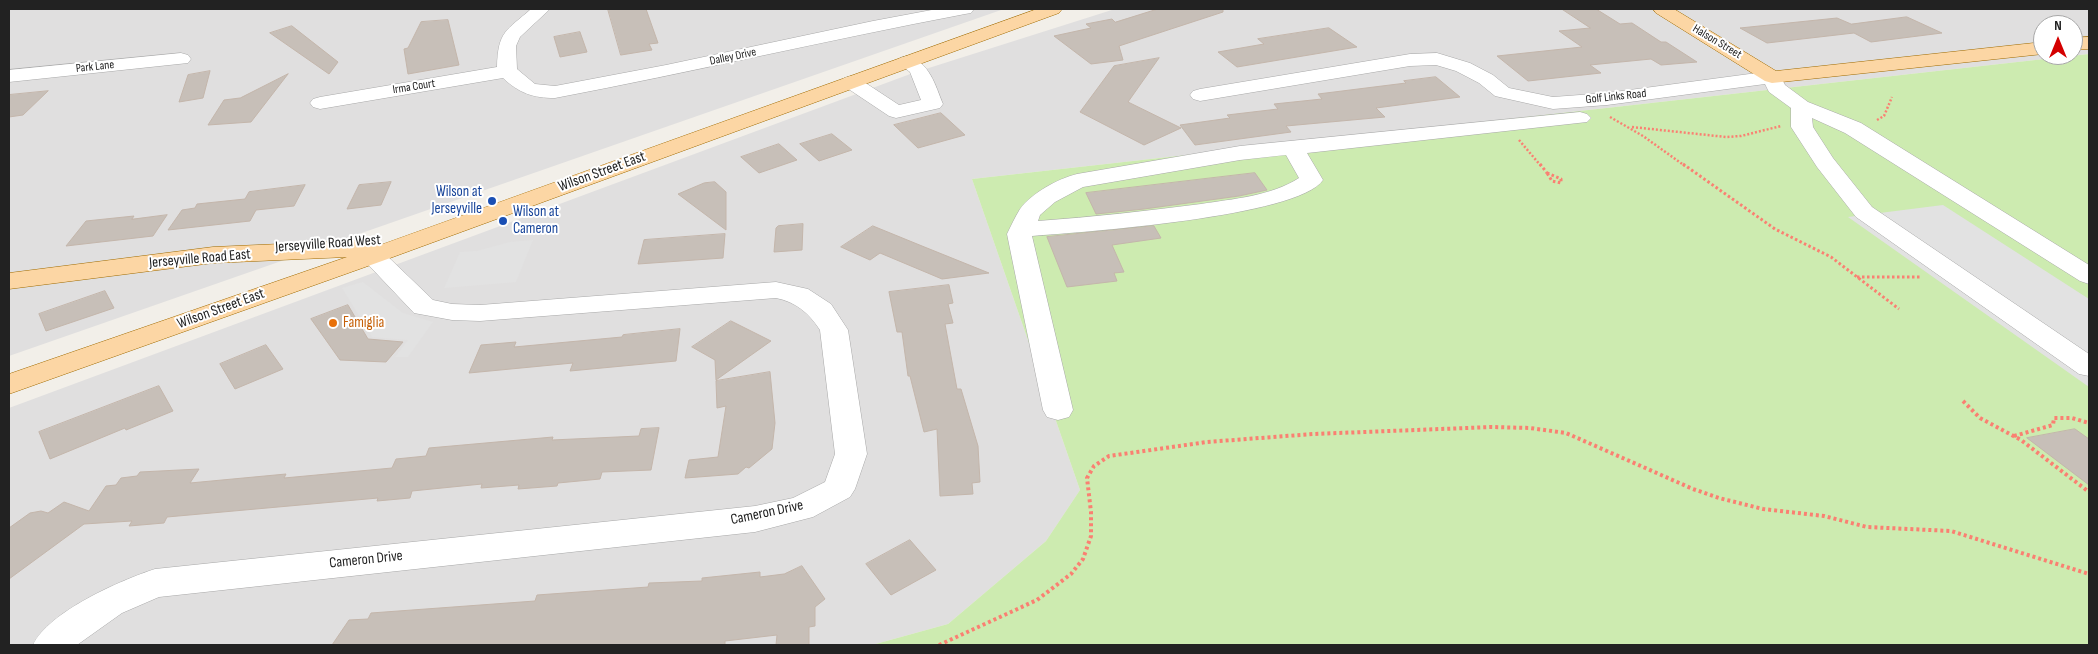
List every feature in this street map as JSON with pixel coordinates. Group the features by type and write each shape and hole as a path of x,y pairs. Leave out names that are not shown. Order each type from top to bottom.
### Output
{"main road":[{"name":"Wilson Street East","path":"9,384 322,274 1053,9"},
{"name":"Halson Street","path":"1662,9 1772,77"},
{"name":"Golf Links Road","path":"1772,77 2033,49"},
{"name":"Jerseyville Road West","path":"213,256 301,243 364,239 394,248"},
{"name":"Jerseyville Road East","path":"9,281 213,256 296,253 334,249 394,248"},
{"path":"296,253 309,258 317,264 322,274"}],"street":[{"path":"508,72 507,46 512,36 541,9"},
{"name":"Dalley Drive","path":"508,72 524,88 540,92 555,92 666,71 869,17 965,9"},
{"name":"Park Lane","path":"9,76 180,58"},
{"name":"Golf Links Road","path":"1200,96 1391,62 1437,59 1463,67 1486,79 1502,92 1528,100 1553,103 1613,106 1772,77"},
{"path":"852,82 896,112 933,104 918,69 907,62"},
{"name":"Irma Court","path":"320,103 508,72"},
{"path":"1772,77 1776,88 1801,114 1852,128 2089,276"},
{"path":"1058,410 1019,234 1030,212 1047,197 1077,181 1240,153 1509,125 1613,106"},
{"path":"1801,114 1802,127 1864,212 2089,367"},
{"path":"1022,229 1172,216 1269,198 1298,190 1308,185 1312,180 1293,148"},
{"name":"Cameron Drive","path":"52,645 57,639 109,602 155,583 755,519 801,508 839,489 851,454 834,330 820,310 799,295 776,290 480,313 452,312 424,307 394,248"}],"path":[{"path":"1613,106 1629,127 1775,228 1794,240 1819,250 1899,309"},
{"path":"1629,127 1726,137 1741,136 1801,114"},
{"path":"1509,125 1537,163 1547,173 1560,179 1561,183 1554,183 1547,173"},
{"path":"1857,277 1923,277"},
{"path":"1964,401 1980,418 2021,440 2089,492"},
{"path":"2014,436 2053,425 2054,418 2059,417 2082,419 2089,423"},
{"path":"939,645 1019,609 1040,597 1070,573 1082,559 1091,539 1092,516 1087,479 1090,470 1103,459 1194,443 1294,436 1446,429 1546,429 1566,433 1693,489 1720,498 1763,509 1824,516 1866,527 1951,531 2089,574"}],"shaded area":[{"path":"9,9 1004,9 9,356"},
{"path":"1115,9 2089,9 2089,54 2083,55 2083,15 2033,15 2033,60 972,179 1080,490 1046,541 948,624 872,645 9,645 9,408 913,73"},
{"path":"1943,205 2089,299 2089,387 1848,217"},
{"path":"533,240 516,282 444,288 460,252 477,251 510,242"},
{"path":"363,282 403,313 433,322 408,357 395,357 408,340 372,337 342,288"}],"green space":[{"path":"2089,54 2089,645 872,645 948,624 1046,541 1080,490 972,179 2033,60 2033,65 2083,65 2083,55"}],"building":[{"path":"608,9 646,9 658,43 649,44 652,50 621,55"},
{"path":"1158,9 1223,9 1223,12 1119,46 1123,60 1091,64 1054,36 1091,28 1086,24 1112,19 1115,22"},
{"path":"1562,9 1596,9 1620,24 1632,23 1697,62 1661,65 1651,59 1590,65 1601,73 1528,81 1497,56 1582,47 1559,31 1590,28"},
{"path":"1907,17 1942,33 1871,42 1854,33 1767,43 1740,28 1837,18 1851,24"},
{"path":"448,20 459,65 408,74 404,49 408,48 421,22"},
{"path":"292,26 338,62 329,74 270,33"},
{"path":"1329,28 1357,47 1237,67 1218,52 1264,44 1258,39"},
{"path":"580,32 587,52 560,57 554,37"},
{"path":"1159,58 1128,102 1181,128 1144,145 1080,112 1114,66"},
{"path":"210,71 203,98 179,102 188,75"},
{"path":"288,74 251,122 208,125 224,100 240,98"},
{"path":"1436,77 1460,97 1376,108 1385,117 1286,126 1291,132 1195,145 1180,125 1230,118 1227,115 1278,109 1274,104 1322,99 1318,94 1406,83 1404,81"},
{"path":"48,91 23,115 9,117 9,95"},
{"path":"941,113 965,135 918,148 894,125"},
{"path":"832,134 852,150 819,161 800,144"},
{"path":"779,144 797,160 759,173 741,157"},
{"path":"1255,173 1267,190 1239,196 1144,209 1096,214 1086,193"},
{"path":"391,182 381,205 347,209 359,185"},
{"path":"715,182 726,192 726,230 678,194 704,183"},
{"path":"305,185 294,206 256,210 250,221 168,230 182,210 195,208 197,204 245,199 249,192"},
{"path":"167,215 153,236 66,246 86,221"},
{"path":"803,224 802,250 774,252 776,228 778,226"},
{"path":"873,226 989,273 942,279 880,253 870,260 841,247"},
{"path":"1154,226 1161,238 1112,245 1124,272 1114,273 1117,281 1067,287 1047,237"},
{"path":"725,234 723,258 638,264 644,240"},
{"path":"949,285 953,303 948,304 953,323 945,324 957,389 961,389 978,446 980,482 972,483 973,494 940,496 937,429 924,432 910,376 908,376 902,332 897,332 889,292"},
{"path":"105,291 114,308 46,331 39,314"},
{"path":"348,305 368,339 403,342 386,362 340,360 311,319"},
{"path":"731,321 771,341 716,380 715,360 692,347"},
{"path":"680,329 676,361 570,371 573,363 469,373 481,345 516,342 514,347 622,337 623,335"},
{"path":"266,345 283,369 235,389 220,364"},
{"path":"770,372 775,423 772,449 749,468 746,467 738,474 685,478 689,460 718,457 726,406 717,408 716,381"},
{"path":"159,386 173,411 126,430 125,428 50,459 39,432"},
{"path":"659,428 651,470 602,472 600,479 558,483 557,486 518,489 519,485 481,488 482,484 412,491 410,498 377,501 378,498 167,517 164,523 129,526 132,521 84,524 9,579 9,528 30,513 41,511 48,513 64,502 89,511 106,486 116,485 121,478 137,476 140,472 199,469 190,483 286,474 284,478 392,468 396,459 426,456 429,448 553,437 552,440 639,436 641,429"},
{"path":"2075,429 2089,439 2089,485 2027,438"},
{"path":"910,540 936,570 891,595 866,564"},
{"path":"802,566 825,599 815,607 815,626 809,627 809,645 776,645 777,635 725,641 725,645 332,645 349,620 368,619 371,613 535,601 537,595 648,587 649,583 702,581 702,578 760,572 760,577 784,574"}],"place":[{"name":"Wilson at Jerseyville","path":"492,201"},
{"name":"Wilson at Cameron","path":"503,221"},
{"name":"Famiglia","path":"333,323"}]}
